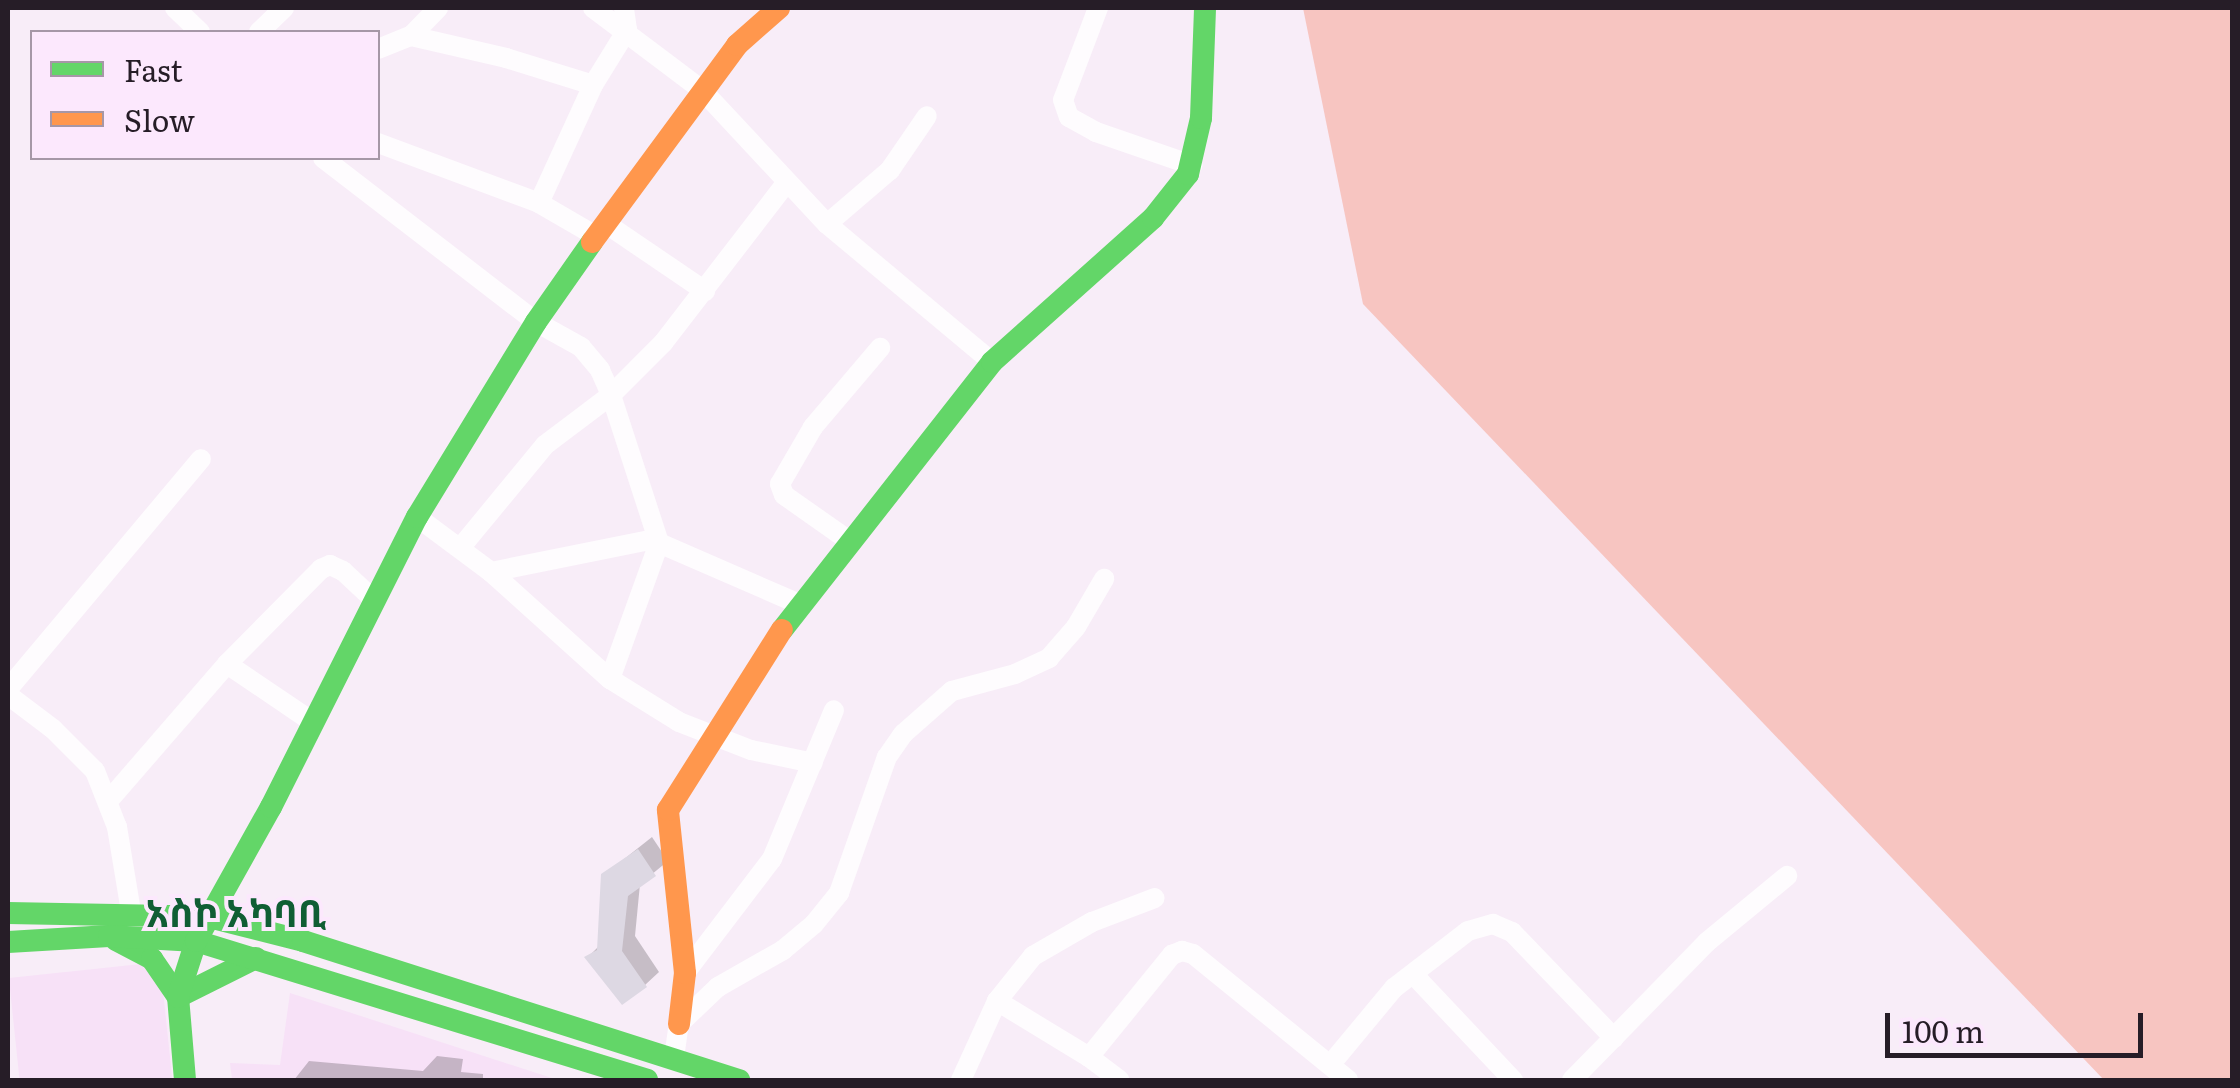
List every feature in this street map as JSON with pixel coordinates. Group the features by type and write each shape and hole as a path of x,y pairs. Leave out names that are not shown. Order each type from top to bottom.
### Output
{"street":[{"path":"174,8 198,30"},
{"path":"262,30 284,8"},
{"path":"380,48 411,36 438,8"},
{"path":"594,8 702,90 827,224 992,362"},
{"path":"539,203 593,85 627,30 624,8"},
{"path":"185,1080 178,997 196,941 314,724 417,517 536,322 601,230 738,45 779,8"},
{"path":"1098,8 1064,100 1069,117 1096,132 1192,165"},
{"path":"674,1058 684,973 668,810 709,737 799,604 992,362 1153,218 1192,165 1201,118 1205,8"},
{"path":"411,36 506,58 593,85"},
{"path":"827,224 890,170 927,116"},
{"path":"380,145 601,230 705,291"},
{"path":"326,160 536,322 580,346 600,370 657,541 610,679"},
{"path":"461,547 546,444 611,396 705,291 788,182"},
{"path":"848,540 784,495 780,484 814,427 880,348"},
{"path":"130,912 110,800 95,770 8,692 201,459"},
{"path":"417,517 491,572 610,679 709,737 814,763"},
{"path":"491,572 657,541 799,604"},
{"path":"110,800 227,664 321,569 330,565 342,572 373,600"},
{"path":"680,1024 718,987 782,950 814,924 839,893 887,757 903,734 952,691 1015,674 1049,658 1076,627 1104,578"},
{"path":"227,664 314,724"},
{"path":"684,973 772,859 834,710"},
{"path":"1572,1080 1708,942 1787,876"},
{"path":"961,1080 998,1001 1033,956 1092,922 1155,898"},
{"path":"9,912 208,916 302,940 739,1080"},
{"path":"1330,1066 1394,988 1468,931 1493,924 1512,932 1614,1038"},
{"path":"109,936 152,959 178,997"},
{"path":"8,942 109,936 196,941 648,1080"},
{"path":"1089,1057 1172,956 1182,951 1193,954 1348,1080"},
{"path":"178,997 256,958"},
{"path":"1413,974 1513,1080"},
{"path":"998,1001 1089,1057 1118,1080"}],"shaded area":[{"path":"1303,8 2232,8 2232,1080 2104,1080 1363,304"},
{"path":"160,962 172,1080 20,1080 9,978"},
{"path":"290,993 558,1080 232,1080 230,1063 280,1065"}],"building":[{"path":"638,849 656,876 628,896 622,951 647,987 622,1005 584,957 597,950 601,874"}],"traffic: fast":[{"path":"782,630 992,362 1153,218 1188,174 1201,118 1205,8"},
{"path":"185,1080 178,997 196,941 271,807 417,517 536,322 592,242"},
{"path":"8,913 209,917 303,941 739,1080"},
{"path":"8,942 109,936 196,941 647,1080"},
{"path":"116,940 152,959 178,997 256,958"}],"traffic: slow":[{"path":"592,242 737,45 779,8"},
{"path":"679,1024 685,973 668,810 782,630"}],"district":[{"name":"አስኮ አካባቢ","path":"236,911"}]}
